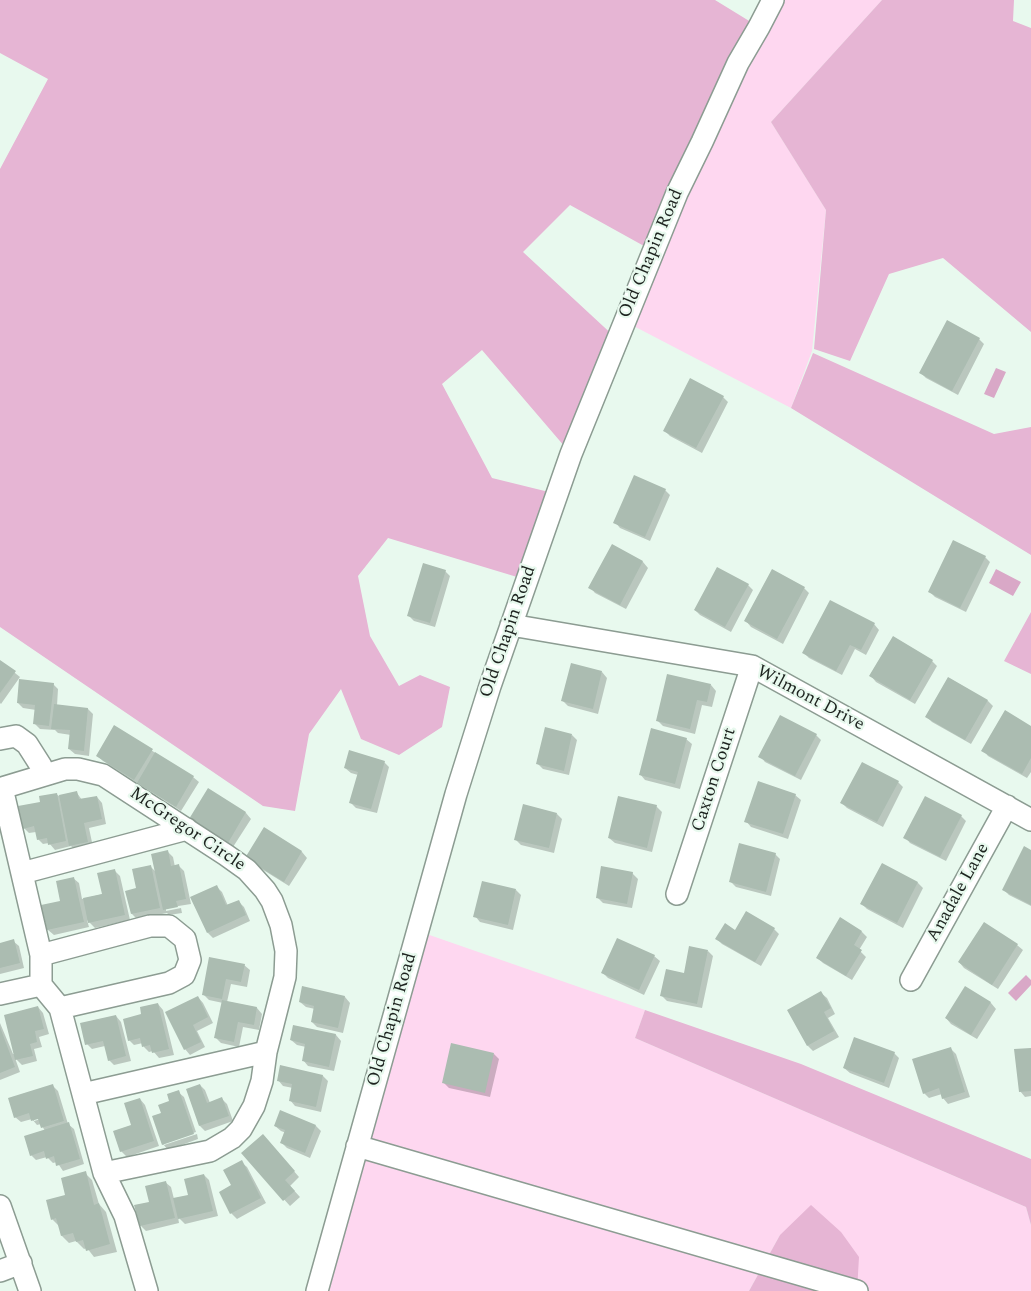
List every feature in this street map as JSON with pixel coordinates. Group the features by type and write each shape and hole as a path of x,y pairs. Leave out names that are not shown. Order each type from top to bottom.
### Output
{"street":[{"name":"Old Chapin Road","path":"317,1291 456,794 511,625 571,454 676,193 702,142 738,63 760,27 773,0"},
{"name":"Wilmont Drive","path":"511,625 752,666 1031,820"},
{"name":"Caxton Court","path":"677,894 752,666"},
{"path":"0,739 16,736 27,744 41,766 44,775"},
{"name":"McGregor Circle","path":"41,985 41,955 1,785 65,769 78,769 103,775 247,870 265,890 277,912 284,938 286,964 284,977 266,1052 262,1081 254,1106 241,1129 232,1138 210,1151 104,1173"},
{"name":"Anadale Lane","path":"911,980 1007,806"},
{"path":"22,873 187,829"},
{"path":"41,955 150,926 169,926 185,939 190,960 184,975 169,983 60,1008"},
{"path":"0,994 41,985 60,1008 104,1173 125,1216 147,1291"},
{"path":"83,1094 266,1052"},
{"path":"357,1146 857,1291"},
{"path":"0,1206 30,1291"},
{"path":"0,1271 21,1263"}],"shaded area":[{"path":"0,0 715,0 759,27 653,251 570,205 523,252 617,339 571,454 482,350 442,384 492,478 557,494 527,580 388,538 358,576 370,636 399,686 420,675 450,687 442,727 399,755 361,739 341,689 309,734 295,811 263,806 0,627 0,169 48,79 0,53"},
{"path":"773,0 882,0 771,122 826,210 812,351 791,408 624,321"},
{"path":"882,0 1014,0 1013,21 1031,28 1031,332 943,258 889,274 850,361 814,349 826,210 771,122"},
{"path":"813,353 994,434 1031,427 1031,555 791,408"},
{"path":"996,368 1006,372 994,398 984,394"},
{"path":"996,569 1021,582 1013,596 989,583"},
{"path":"1031,612 1031,674 1004,661"},
{"path":"418,931 645,1010 635,1038 1026,1207 1031,1225 1031,1291 857,1291 780,1235 749,1291 317,1291"},
{"path":"1026,975 1031,980 1031,985 1016,1001 1008,993"},
{"path":"645,1010 801,1064 1031,1159 1031,1225 1026,1207 635,1038"},
{"path":"811,1205 841,1232 859,1257 857,1291 749,1291 780,1235"}],"building":[{"path":"947,320 980,338 952,391 919,373"},
{"path":"690,378 724,396 696,448 663,431"},
{"path":"634,475 666,489 645,537 613,523"},
{"path":"953,540 986,556 960,608 928,592"},
{"path":"612,544 643,561 620,605 588,588"},
{"path":"423,563 446,570 430,623 407,616"},
{"path":"717,567 749,584 725,627 694,610"},
{"path":"772,569 805,587 777,639 744,621"},
{"path":"830,600 875,623 861,650 850,645 836,671 802,653"},
{"path":"893,636 933,660 910,700 869,676"},
{"path":"0,660 16,671 0,693"},
{"path":"571,663 602,671 593,709 561,701"},
{"path":"667,674 711,684 707,702 697,700 690,729 656,721"},
{"path":"948,677 988,700 965,740 925,717"},
{"path":"19,679 54,683 49,726 33,724 35,705 17,703"},
{"path":"54,704 88,708 84,751 68,749 70,730 51,729"},
{"path":"1005,710 1031,726 1031,758 1022,774 981,751"},
{"path":"780,715 817,734 795,776 758,757"},
{"path":"114,725 153,749 134,780 96,756"},
{"path":"545,727 572,734 564,771 536,764"},
{"path":"651,728 687,738 675,784 639,775"},
{"path":"349,750 385,761 371,809 349,803 358,772 344,768"},
{"path":"155,752 194,776 176,807 137,783"},
{"path":"862,762 899,781 877,822 840,803"},
{"path":"758,781 796,794 783,834 744,822"},
{"path":"208,788 246,812 228,843 189,819"},
{"path":"77,791 79,799 97,796 102,819 84,823 88,842 69,846 59,795"},
{"path":"57,793 66,841 48,845 47,838 37,840 34,826 23,829 18,806 40,802 39,796"},
{"path":"618,796 657,805 647,848 608,838"},
{"path":"925,796 962,815 940,857 903,838"},
{"path":"523,804 557,813 549,848 514,840"},
{"path":"264,827 302,851 284,882 245,858"},
{"path":"739,843 776,853 766,892 729,882"},
{"path":"1024,846 1031,850 1031,905 1002,890"},
{"path":"168,850 171,866 179,864 186,899 176,901 178,907 163,910 151,854"},
{"path":"882,863 918,882 897,923 860,904"},
{"path":"151,865 160,908 131,914 125,891 136,888 132,869"},
{"path":"601,866 633,872 627,904 596,898"},
{"path":"115,869 125,915 88,923 83,898 102,894 97,873"},
{"path":"74,877 84,922 47,930 41,905 60,901 56,881"},
{"path":"482,881 516,889 508,925 473,917"},
{"path":"217,885 226,905 239,900 246,915 207,933 190,897"},
{"path":"746,911 775,928 755,962 715,939 725,923 735,930"},
{"path":"840,917 862,931 854,945 862,950 846,976 816,958"},
{"path":"984,922 1018,944 992,985 958,962"},
{"path":"617,938 655,955 639,990 601,973"},
{"path":"14,939 20,963 0,968 0,943"},
{"path":"689,946 708,950 697,1004 660,996 666,969 684,973"},
{"path":"209,957 245,964 241,982 226,979 222,999 202,995"},
{"path":"302,986 345,996 338,1028 311,1022 314,1006 299,1002"},
{"path":"965,986 991,1002 971,1035 945,1018"},
{"path":"821,991 831,1008 824,1012 834,1031 807,1046 787,1010"},
{"path":"198,996 208,1017 193,1025 201,1042 184,1050 165,1012"},
{"path":"222,1000 257,1007 254,1025 238,1022 234,1042 214,1038"},
{"path":"158,1003 169,1049 152,1053 150,1045 142,1047 140,1038 128,1041 123,1019 141,1014 140,1007"},
{"path":"38,1006 44,1029 35,1031 37,1042 30,1044 33,1056 15,1060 4,1015"},
{"path":"116,1015 126,1056 108,1061 103,1041 85,1045 80,1023"},
{"path":"293,1025 336,1034 329,1067 302,1061 305,1044 290,1040"},
{"path":"0,1027 15,1067 0,1073"},
{"path":"854,1037 895,1052 884,1083 843,1068"},
{"path":"451,1043 494,1053 485,1093 442,1083"},
{"path":"951,1047 965,1092 942,1099 939,1088 923,1094 912,1059"},
{"path":"1031,1048 1031,1091 1019,1092 1014,1049"},
{"path":"280,1065 323,1075 316,1107 289,1101 292,1084 277,1081"},
{"path":"53,1084 64,1121 41,1128 38,1119 31,1121 29,1113 14,1118 8,1098"},
{"path":"200,1084 207,1103 222,1097 229,1116 199,1126 186,1089"},
{"path":"179,1090 194,1134 162,1145 152,1116 161,1113 158,1105 169,1101 167,1094"},
{"path":"140,1098 154,1141 120,1152 113,1131 131,1125 124,1103"},
{"path":"280,1110 316,1125 305,1153 280,1143 285,1130 274,1126"},
{"path":"69,1122 80,1159 56,1166 54,1156 46,1159 44,1151 30,1156 24,1136"},
{"path":"263,1134 295,1171 285,1180 295,1191 283,1201 241,1153"},
{"path":"242,1160 261,1198 230,1214 219,1192 231,1185 223,1170"},
{"path":"86,1171 94,1205 99,1203 110,1244 86,1251 83,1240 76,1242 73,1233 61,1236 56,1218 51,1220 46,1200 65,1195 61,1178"},
{"path":"204,1174 213,1211 178,1219 173,1198 188,1195 184,1179"},
{"path":"166,1181 175,1218 140,1226 134,1205 149,1202 145,1186"}]}
